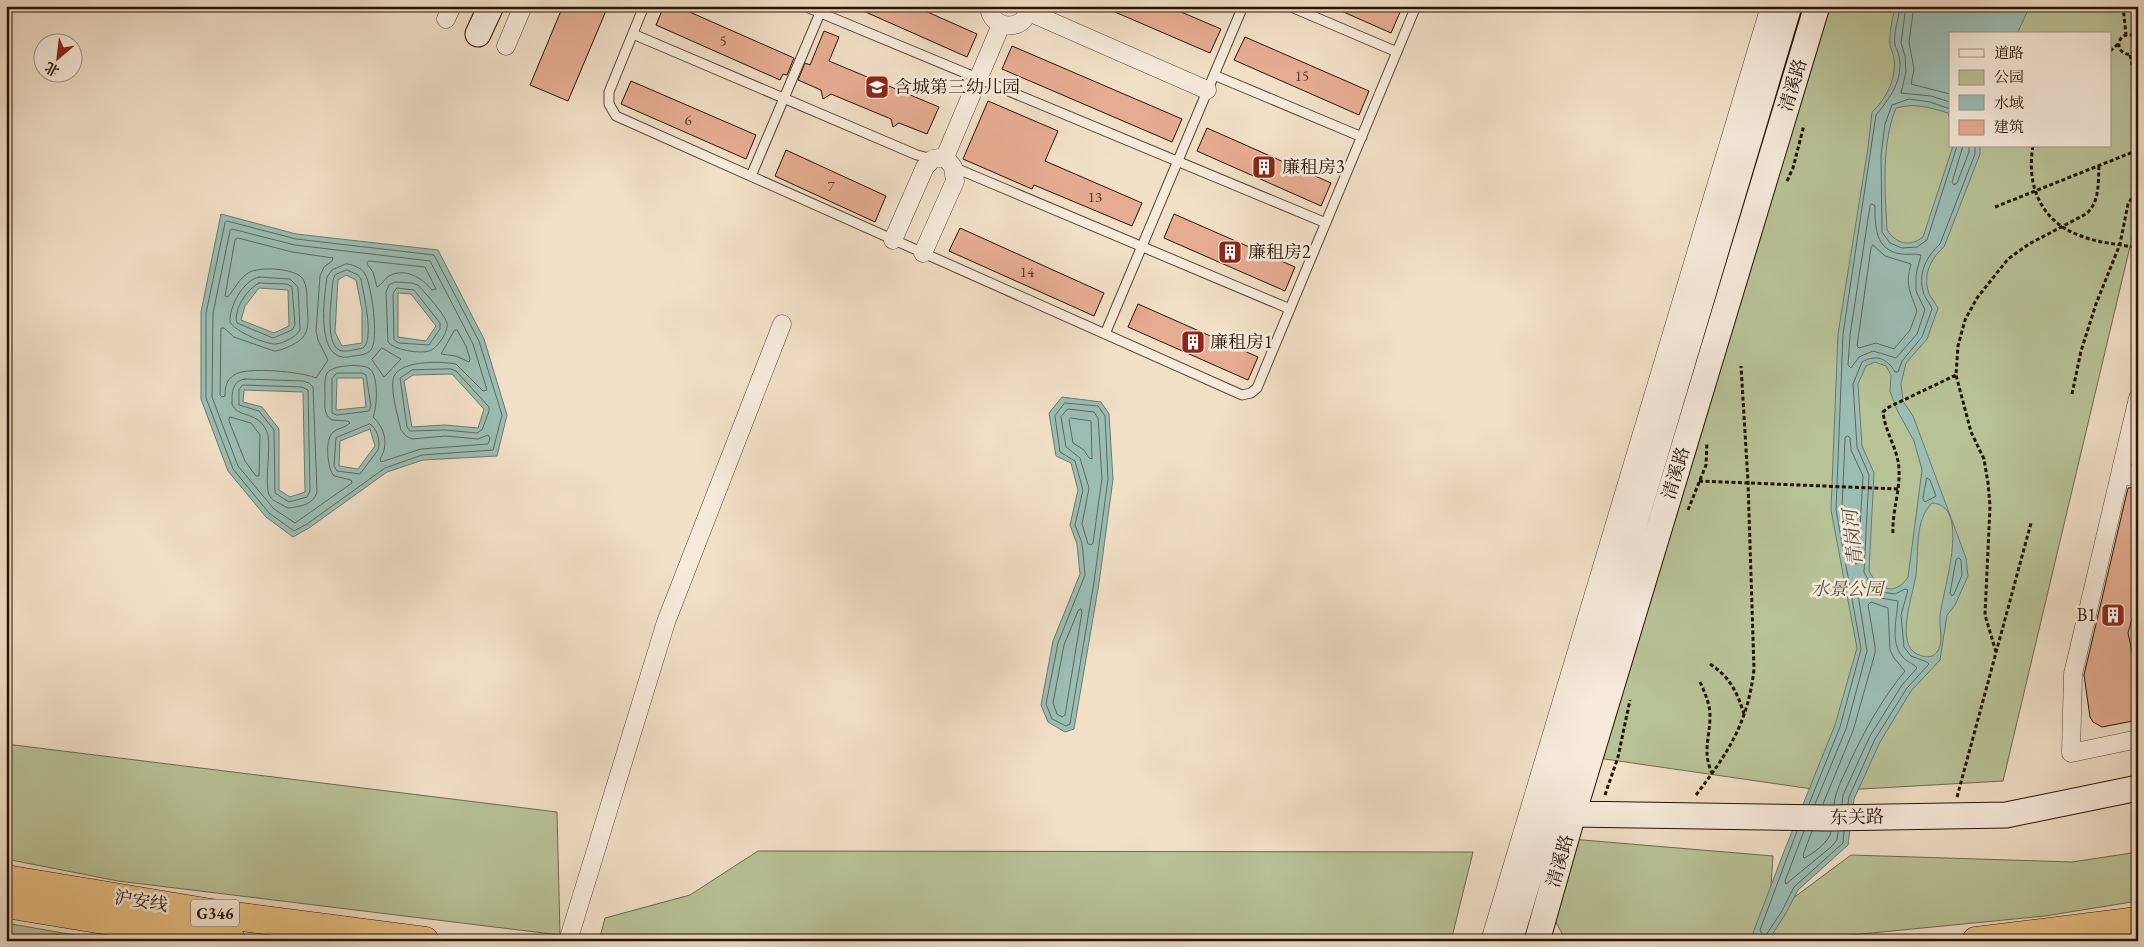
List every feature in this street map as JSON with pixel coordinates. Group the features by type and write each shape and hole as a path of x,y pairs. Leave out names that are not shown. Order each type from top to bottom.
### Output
{"highway":[{"name":"沪安线","path":"6,878 211,913 426,941"},
{"name":"沪安线","path":"6,904 232,941"},
{"path":"1976,941 2138,921"}],"main road":[{"path":"478,34 491,6"},
{"name":"清溪路","path":"1510,941 1789,6"},
{"name":"清溪路","path":"1537,941 1573,814 1817,6"},
{"name":"东关路","path":"1573,814 1829,818 2006,815 2138,788"}],"street":[{"path":"506,46 524,6"},
{"path":"989,6 992,17 1001,25 1015,26 1026,18 1029,9 1211,83"},
{"path":"1490,941 1770,6"},
{"path":"944,161 1001,25"},
{"path":"893,240 925,167 944,161"},
{"path":"923,253 955,181 944,161"},
{"path":"568,941 666,622 782,324"},
{"path":"2138,398 2073,674 2071,753 2138,739"},
{"path":"2119,478 2138,474"}],"lane":[{"path":"644,6 609,92 609,104 616,116 1242,395 1251,393 1257,388 1416,6"},
{"path":"804,6 822,10 978,78 1326,223"},
{"path":"1105,334 1243,6"},
{"path":"1289,6 1397,52"},
{"path":"751,176 822,10"},
{"path":"633,34 917,155 944,161 1290,309"},
{"path":"1211,83 1362,137"}],"path":[{"path":"2123,6 2126,35"},
{"path":"2112,49 2118,44 2120,38 2126,35 2132,35 2138,41"},
{"path":"2118,44 2122,53 2130,54 2138,49"},
{"path":"2130,54 2138,91"},
{"path":"2033,148 2030,164 2035,191 2041,204 2053,220 2062,227 2083,237 2138,248"},
{"path":"1995,208 2138,150"},
{"path":"1996,652 1985,615 1990,506 1984,458 1971,432 1956,375 1958,346 1965,320 1986,285 2008,260 2029,244 2092,209 2096,200 2100,165"},
{"path":"2072,394 2087,332 2120,244 2128,204 2138,188"},
{"path":"1680,816 1725,758 1737,736 1752,692 1754,668 1748,482 1741,366"},
{"path":"1893,533 1892,518 1900,471 1895,447 1884,421 1883,412 1956,375"},
{"path":"1699,481 1898,490"},
{"path":"1952,816 2031,523"},
{"path":"1710,664 1722,671 1733,686 1744,715"},
{"path":"1700,682 1707,699 1710,715 1706,751 1707,763 1712,774"}],"green space":[{"name":"水景公园","path":"1817,6 2138,6 2138,213 2003,781 1826,791 1591,757"},
{"path":"6,744 557,812 560,935 118,881 6,859"},
{"path":"1571,839 1773,856 1769,916 1851,855 2072,862 2138,852 2138,901 2045,916 1790,941 1566,941 1552,915"},
{"path":"758,851 1473,852 1451,941 599,941 605,918 690,895"},
{"path":"6,923 108,941 6,941"}],"water":[{"name":"青岗河","path":"1896,6 2030,6 2018,32 1949,32 1949,116 1948,113 1928,107 1909,106 1896,108 1891,122 1886,152 1887,230 1894,238 1908,243 1923,237 1952,148 1980,148 1980,154 1944,247 1932,261 1928,272 1927,284 1929,292 1938,308 1927,339 1906,363 1901,384 1903,401 1913,416 1966,558 1968,576 1955,605 1947,615 1940,660 1911,691 1880,742 1854,799 1848,845 1798,890 1768,941 1761,941 1753,933 1835,725 1857,648 1831,510 1838,334 1872,112 1886,95 1892,82 1894,58 1890,45 1891,26","holes":["1875,362 1886,366 1891,375 1890,391 1897,410 1914,441 1922,470 1908,577 1903,583 1892,589 1882,586 1869,571 1874,473 1862,446 1858,384 1866,366","1932,503 1944,508 1951,519 1953,534 1952,552 1940,617 1941,638 1939,649 1932,656 1926,657 1917,654 1911,649 1907,640 1907,618 1916,575 1918,537 1922,519"]},
{"path":"221,214 296,234 438,250 484,339 507,415 497,456 423,460 387,472 309,528 293,537 266,517 228,471 201,399 201,312","holes":["346,275 356,280 362,310 362,343 342,346 335,332 338,280","259,288 288,290 289,326 274,333 241,320 245,306","398,293 411,294 436,326 426,341 398,337","452,374 484,409 478,428 445,425 412,427 404,381 413,375","337,378 363,378 366,407 336,410","244,390 303,392 305,492 290,497 279,490 279,429 262,407 243,402","370,429 375,446 358,469 339,466 340,441"]},
{"path":"1062,397 1101,402 1109,414 1113,479 1099,583 1074,729 1065,732 1048,722 1041,705 1053,641 1080,574 1077,544 1070,525 1078,490 1071,463 1056,456 1049,413"}],"building":[{"path":"563,6 608,6 568,101 530,85"},
{"path":"664,6 676,6 794,58 787,75 783,74 780,80 656,25"},
{"path":"852,6 914,6 977,34 967,57"},
{"path":"1101,6 1167,6 1221,29 1210,53"},
{"path":"1330,6 1393,6 1401,10 1391,33"},
{"path":"824,31 839,37 829,61 939,107 927,134 899,123 893,127 891,119 831,94 823,99 821,90 798,80 805,63 810,65"},
{"path":"1245,37 1369,91 1359,115 1234,60"},
{"path":"1012,46 1182,119 1172,142 1002,69"},
{"path":"631,81 756,135 746,159 621,104"},
{"path":"988,101 1058,131 1045,161 1142,203 1132,226 1034,185 1032,189 963,159"},
{"name":"廉租房3","path":"1207,128 1331,183 1321,206 1197,151"},
{"path":"786,150 886,196 875,222 775,176"},
{"name":"廉租房2","path":"1174,214 1295,267 1285,291 1164,238"},
{"path":"960,228 1104,293 1094,316 949,251"},
{"name":"廉租房1","path":"1138,304 1258,357 1248,380 1128,327"},
{"name":"B1","path":"2138,487 2138,598 2128,633 2138,680 2138,720 2102,727 2093,722 2090,717 2084,675 2128,488"}],"place":[{"name":"含城第三幼儿园","path":"877,87"},
{"name":"廉租房3","path":"1264,167"},
{"name":"廉租房2","path":"1230,252"},
{"name":"廉租房1","path":"1193,342"},
{"name":"B1","path":"2113,615"}]}
